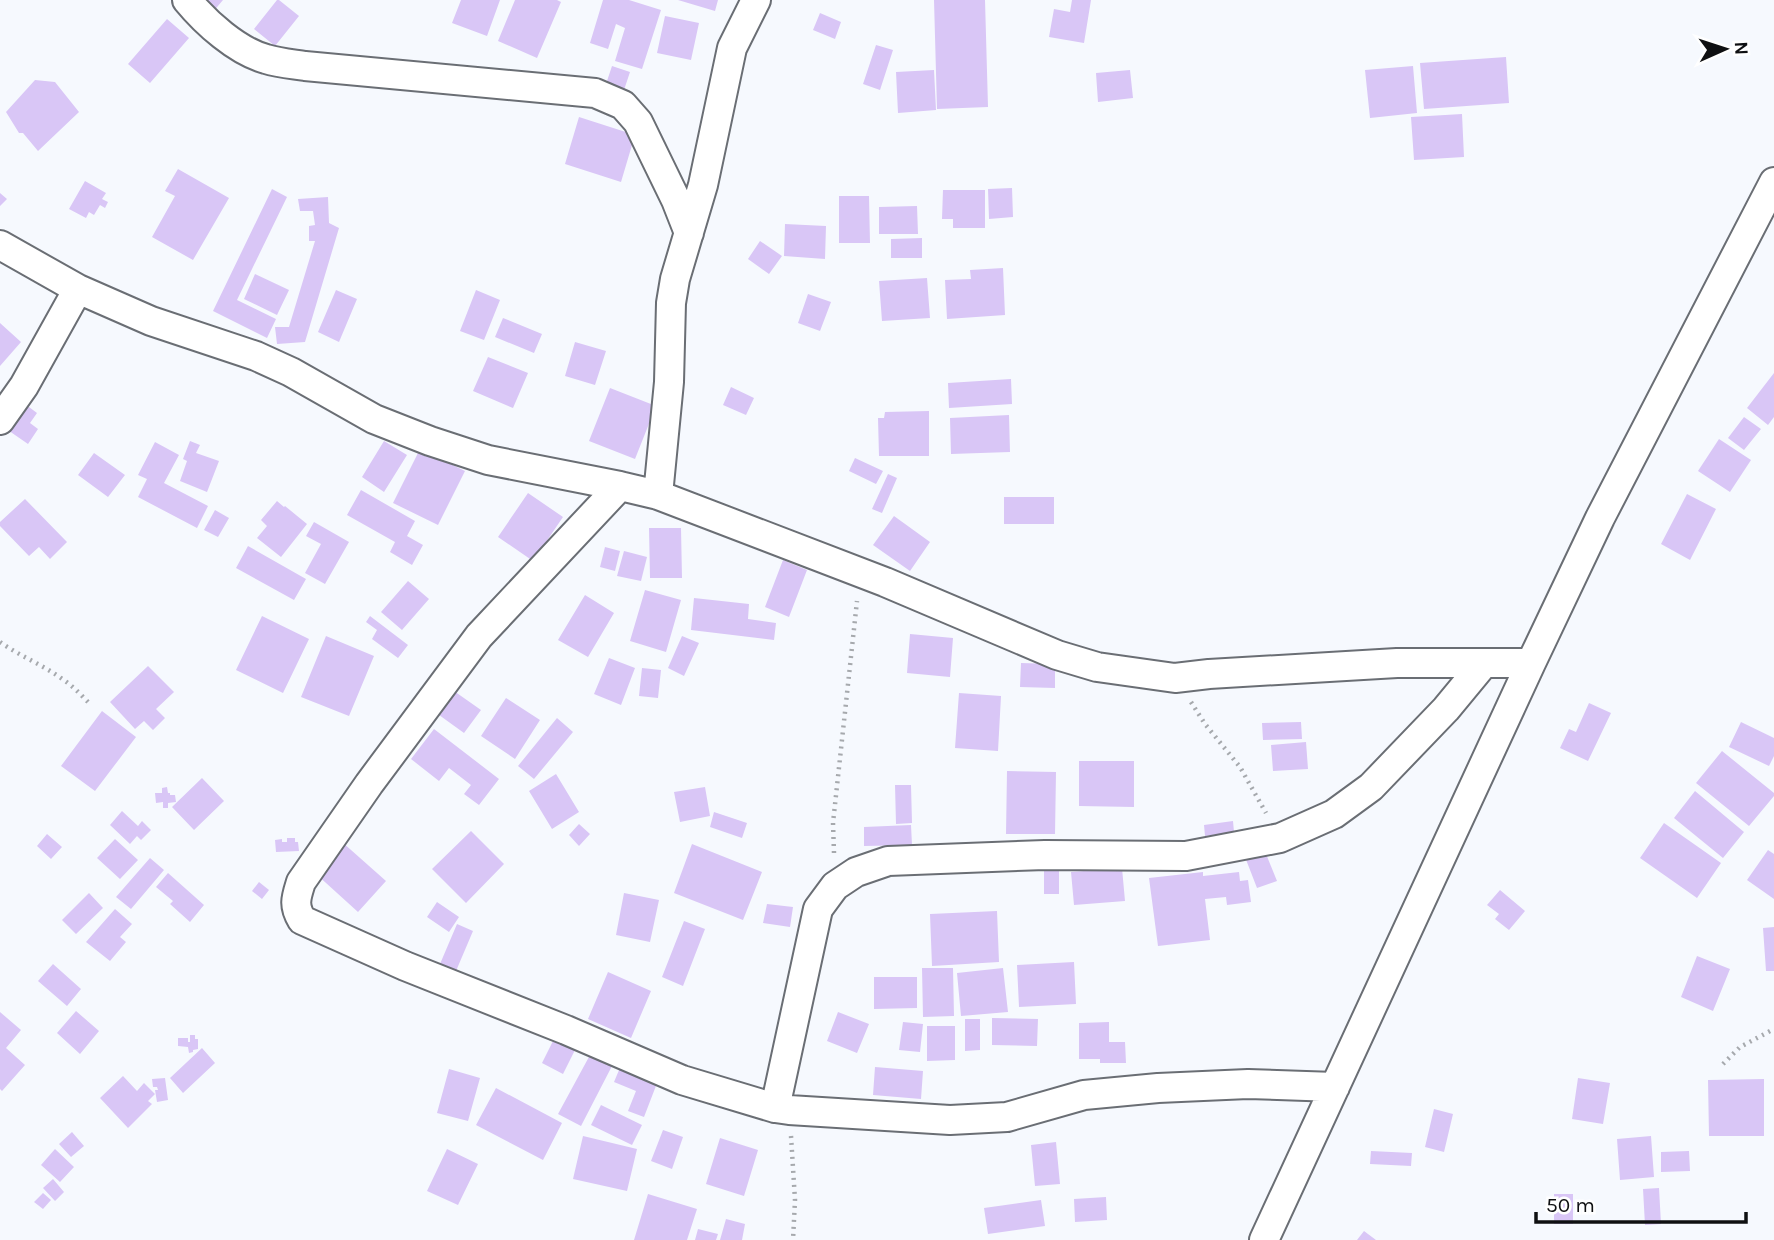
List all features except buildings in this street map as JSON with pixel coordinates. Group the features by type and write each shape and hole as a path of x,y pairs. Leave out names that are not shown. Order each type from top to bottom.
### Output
{"street":[{"path":"187,0 198,14 241,49 266,59 305,66 595,93 622,105 638,122 689,233"},
{"path":"658,495 669,382 671,303 675,279 704,185 732,48 757,0"},
{"path":"1266,1239 1531,663 1601,518 1774,182"},
{"path":"0,245 79,289 151,320 256,356 291,372 374,419 430,441 488,460 658,495 860,572 1057,656 1097,667 1175,678 1398,663 1531,663"},
{"path":"0,420 24,386 79,289"},
{"path":"620,486 479,636 451,671 301,882 296,898 297,911 302,920 405,967 566,1030 682,1080 782,1109 950,1120 1007,1117 1084,1094 1248,1084 1335,1087"},
{"path":"782,1109 818,909 835,886 856,872 888,861 1045,855 1186,856 1280,838 1334,814 1371,787 1446,709 1484,663"}],"path":[{"path":"835,886 833,823 860,572"},
{"path":"0,642 65,681 90,704"},
{"path":"1175,678 1205,724 1240,767 1280,838"},
{"path":"1723,1064 1740,1047 1774,1029"},
{"path":"782,1109 795,1200 793,1240"}]}
